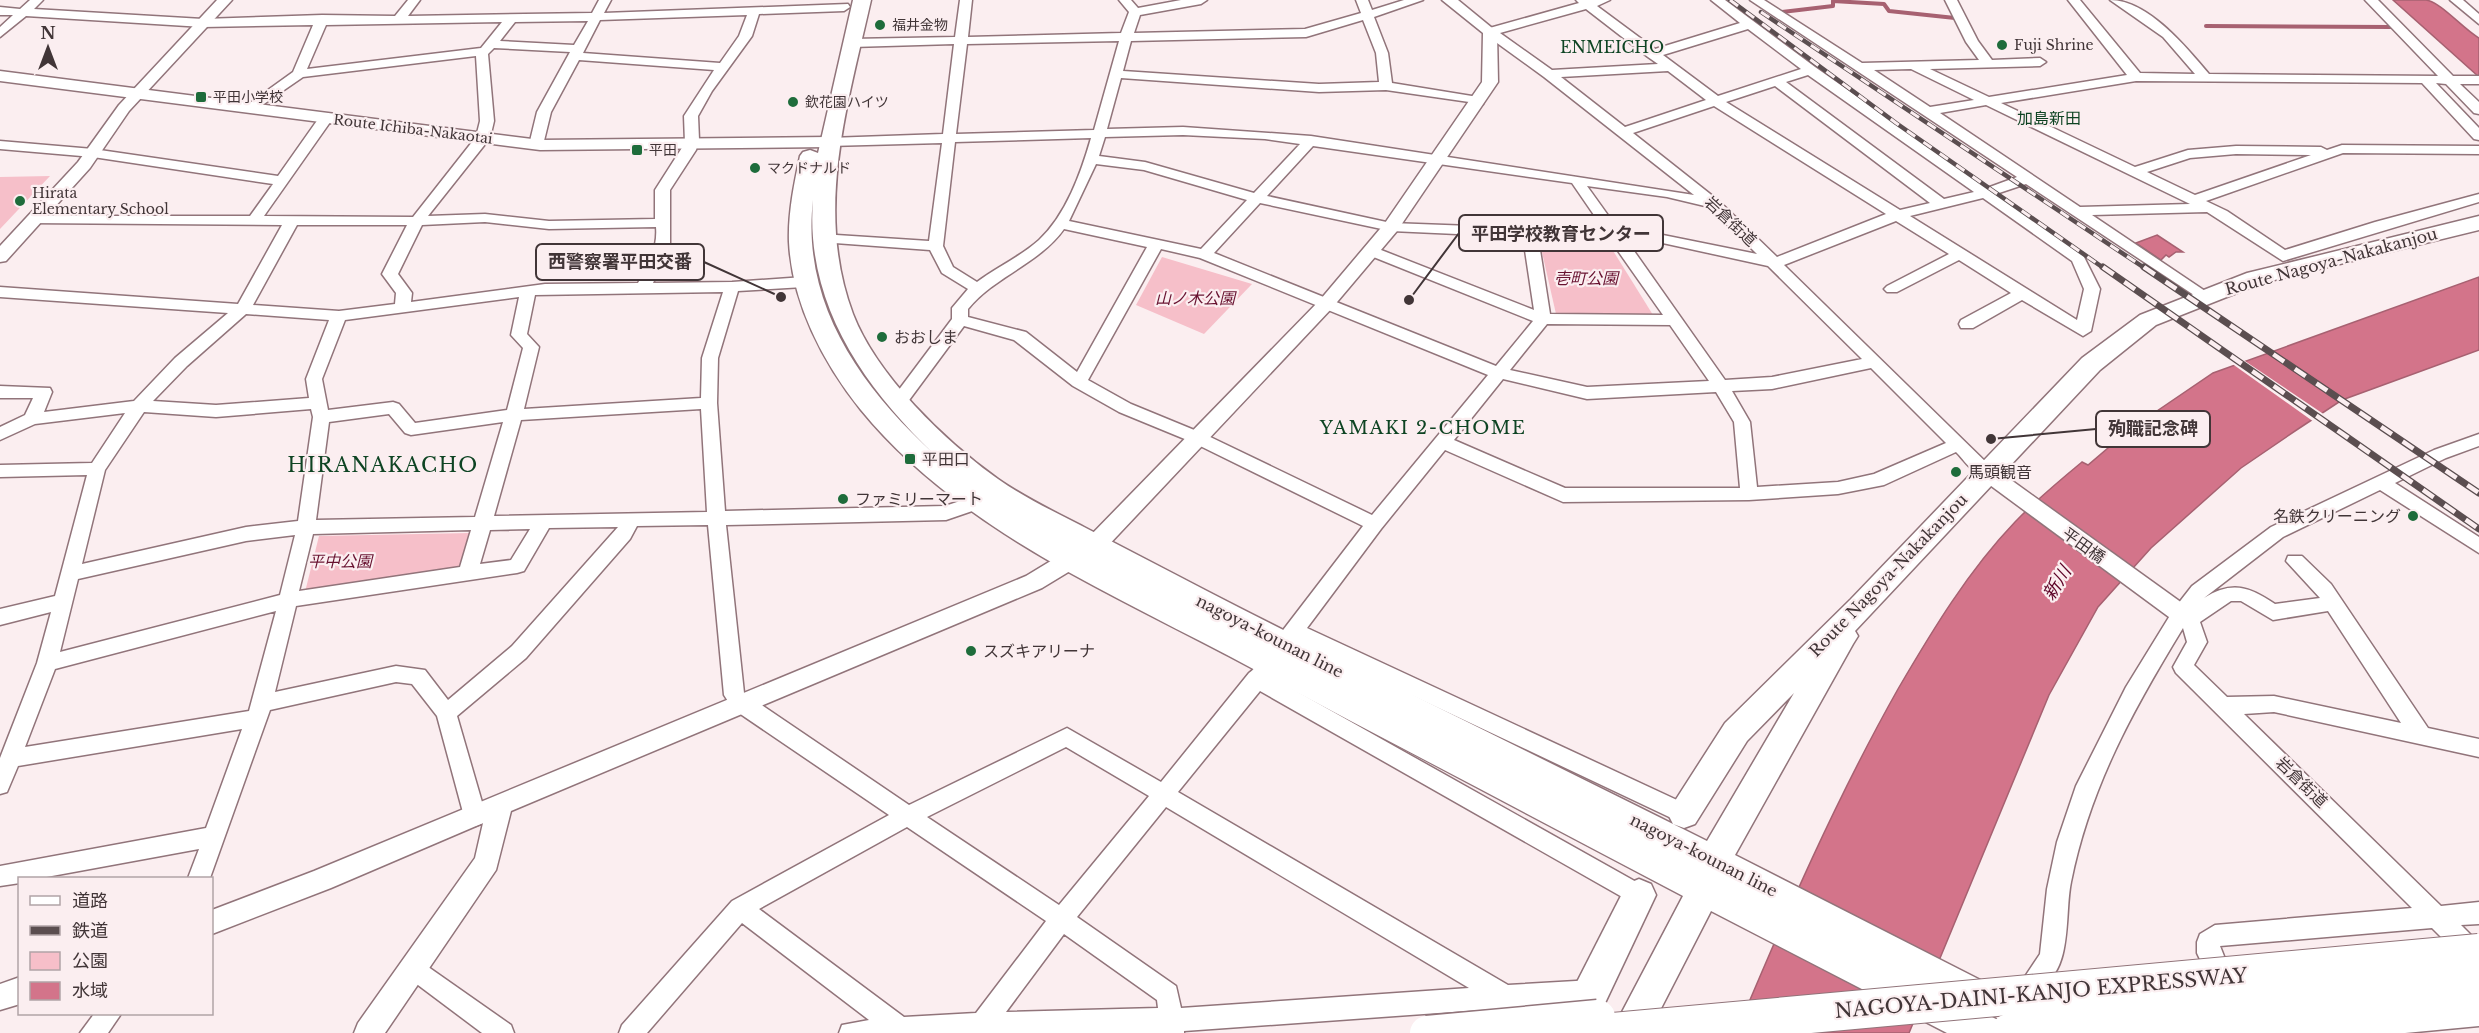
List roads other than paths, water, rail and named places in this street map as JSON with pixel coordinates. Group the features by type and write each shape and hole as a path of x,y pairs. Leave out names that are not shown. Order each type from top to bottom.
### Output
{"highway":[{"path":"2105,971 2479,936"},
{"name":"NAGOYA-DAINI-KANJO EXPRESSWAY","path":"1590,1018 2479,953"},
{"name":"NAGOYA-DAINI-KANJO EXPRESSWAY","path":"2009,1033 2479,989"},
{"path":"2223,1033 2479,1009"},
{"path":"1427,1033 1590,1018"}],"main road":[{"name":"nagoya-kounan line","path":"850,2 852,43 801,209 800,241 804,282 819,322 839,361 871,405 921,459 975,503 1085,553 1276,655 1718,879 1890,950 2043,1033"},
{"name":"nagoya-kounan line","path":"850,2 821,142 821,238 828,279 842,317 862,354 898,403 941,448 997,492 1085,553"},
{"name":"Route Ichiba-Nakaotai","path":"0,76 536,145 821,142"},
{"name":"Route Nagoya-Nakakanjou","path":"1684,814 1736,732 1861,607 1986,472 2091,364 2148,320 2203,296 2256,278 2479,223"},
{"path":"1640,1012 1718,879 1861,607"},
{"name":"nagoya-kounan line","path":"1718,879 1863,971 1985,1033"},
{"path":"1590,1018 1639,895"}],"street":[{"path":"0,33 37,0"},
{"path":"0,257 93,153 114,120 225,0"},
{"path":"400,18 414,0"},
{"path":"536,145 544,112 605,0"},
{"path":"966,0 936,246 947,270 978,289"},
{"path":"898,403 960,320 960,308 978,289 1038,249 1061,224 1092,159 1125,37 1130,6 1201,0"},
{"path":"1362,0 1382,53 1386,86"},
{"path":"852,43 1306,33 1417,0"},
{"name":"岩倉街道","path":"1449,0 1714,204 1986,472"},
{"path":"213,922 322,880 740,703 1034,582 1085,553 1326,304 1391,227 1490,82 1490,32 1585,2 1604,0"},
{"path":"1585,2 1717,102 1895,216 2083,332 2092,289 2078,258 1810,70 1717,0"},
{"path":"1756,0 1768,5 2203,296"},
{"path":"1951,0 1972,42 1988,63"},
{"path":"2074,0 2136,77"},
{"path":"2116,0 2167,34 2205,77"},
{"path":"2371,0 2479,110"},
{"path":"2456,0 2479,20"},
{"path":"0,11 203,23 322,19 596,17 850,2"},
{"path":"644,286 662,250 661,197 666,184 692,144 690,117 721,67 744,39 753,22 749,7"},
{"path":"402,308 404,293 390,274 417,221 483,138 487,121 482,54 513,17"},
{"path":"298,74 322,19"},
{"path":"1652,54 1751,24"},
{"path":"252,108 298,74 487,48 578,53 721,67"},
{"path":"1860,67 2040,62"},
{"path":"1910,64 2195,200 2244,228 2283,256 2380,225 2479,198"},
{"path":"1548,74 1669,67"},
{"path":"1623,132 1810,70"},
{"path":"1115,74 1216,79 1319,88 1386,86 1478,101"},
{"path":"1928,111 2136,77 2476,80"},
{"path":"2425,79 2479,136"},
{"path":"1775,81 1940,203"},
{"path":"255,219 327,118"},
{"path":"821,142 1183,131 1311,141 1667,193 1714,204"},
{"path":"1204,254 1311,141"},
{"path":"0,145 93,153 282,181"},
{"path":"2195,200 2342,149 2479,150"},
{"path":"2137,171 2188,154 2236,150 2333,152"},
{"path":"1092,159 1145,166 1257,198 1391,227 1530,234 1614,234 1658,238 1775,263 1895,216 1986,193 2029,178"},
{"path":"1577,181 1721,386 1742,422 1749,494"},
{"path":"2078,211 2209,208"},
{"path":"34,220 417,221 485,218 549,225 663,223"},
{"path":"0,785 47,663 97,469 139,406 182,362 243,309 292,220"},
{"path":"1061,224 1155,246 1204,254 1499,373 1587,393 1772,383 1874,362"},
{"path":"979,1029 1062,918 1276,655 1375,524 1543,319 1530,234"},
{"path":"821,238 936,246"},
{"path":"1079,382 1155,246"},
{"path":"1371,251 1543,319 1675,320"},
{"path":"1892,289 1958,255"},
{"path":"0,292 339,316 528,291 644,286 732,287 804,282"},
{"path":"732,287 710,358 709,403 716,517 734,695 740,703 906,817 1062,918 1168,994 1171,1026"},
{"path":"468,573 514,416 531,347 519,335 528,291"},
{"path":"1967,324 2022,294"},
{"path":"200,877 260,710 288,600 306,527 319,410 314,378 339,316"},
{"path":"960,320 1020,336 1079,382 1125,408 1198,438 1375,524"},
{"path":"0,392 44,392 32,419"},
{"path":"0,434 32,419 139,406 216,411 393,408 411,429 514,416 709,403"},
{"path":"2036,978 2051,958 2058,889 2068,842 2087,786 2133,693 2199,591 2277,532 2440,454 2479,440"},
{"path":"1443,442 1563,495 1749,494 1838,488 1878,480 1959,444"},
{"path":"0,471 97,469"},
{"name":"平田橋","path":"1986,472 2184,617"},
{"path":"2381,482 2479,546"},
{"path":"72,573 246,534 306,527 946,513 975,503"},
{"path":"446,713 519,652 624,534 631,519"},
{"path":"47,663 288,600 517,566 545,520"},
{"path":"2295,561 2324,589 2422,737"},
{"path":"2184,617 2216,600 2238,594 2244,594 2274,612 2333,603"},
{"path":"0,617 64,601"},
{"name":"岩倉街道","path":"2184,617 2192,625 2197,642 2183,667 2479,959"},
{"path":"1276,655 1684,814"},
{"path":"1276,655 1639,895"},
{"path":"10,758 260,710 396,675 418,676 446,713 475,816"},
{"path":"2223,706 2274,704 2479,748"},
{"path":"631,1033 740,908 906,817 1067,737 1506,997 1590,1018"},
{"path":"368,1033 487,862 500,805"},
{"path":"0,876 214,836"},
{"path":"740,908 900,1029"},
{"path":"2244,1033 2209,953 2208,942 2215,936 2479,913"},
{"path":"414,968 502,1033"},
{"path":"0,997 18,991"},
{"path":"851,1033 900,1029 1171,1026 1506,997"},
{"path":"92,1033 108,1015"}],"water":[{"path":"2393,0 2432,2 2479,38 2479,77"},
{"path":"2157,235 2183,252 2176,252 2169,257 2166,255 2161,260 2136,243"},
{"name":"新川","path":"2479,277 2479,350 2342,400 2298,429 2241,468 2151,548 2098,607 2049,695 1909,1033 1736,1033 1812,858 1853,773 1898,689 1966,581 2023,514 2082,462 2088,465 2129,430 2213,373"}],"waterway":[{"path":"1782,12 1833,6 1833,1 1884,4 1889,11 1955,18"},
{"path":"2206,26 2391,27"}],"railway":[{"path":"1730,0 1896,123 2105,269"},
{"path":"1761,12 2146,269"},
{"path":"2103,267 2479,529"},
{"path":"2144,267 2479,493"}],"place":[{"name":"福井金物","path":"880,25"},
{"name":"Fuji Shrine","path":"2002,45"},
{"name":"平田小学校","path":"201,97"},
{"name":"欽花園ハイツ","path":"793,102"},
{"name":"平田","path":"637,150"},
{"name":"マクドナルド","path":"755,168"},
{"name":"Hirata Elementary School","path":"20,201"},
{"name":"西警察署平田交番","path":"781,297"},
{"name":"平田学校教育センター","path":"1409,300"},
{"name":"おおしま","path":"882,337"},
{"name":"殉職記念碑","path":"1991,439"},
{"name":"平田口","path":"910,459"},
{"name":"馬頭観音","path":"1956,472"},
{"name":"ファミリーマート","path":"843,499"},
{"name":"名鉄クリーニング","path":"2413,516"},
{"name":"スズキアリーナ","path":"971,651"}],"district":[{"name":"ENMEICHO","path":"1612,47"},
{"name":"加島新田","path":"2049,118"},
{"name":"YAMAKI 2-CHOME","path":"1423,428"},
{"name":"HIRANAKACHO","path":"383,465"}],"park label":[{"name":"壱町公園","path":"1586,278"},
{"name":"山ノ木公園","path":"1195,298"},
{"name":"平中公園","path":"340,561"}]}
